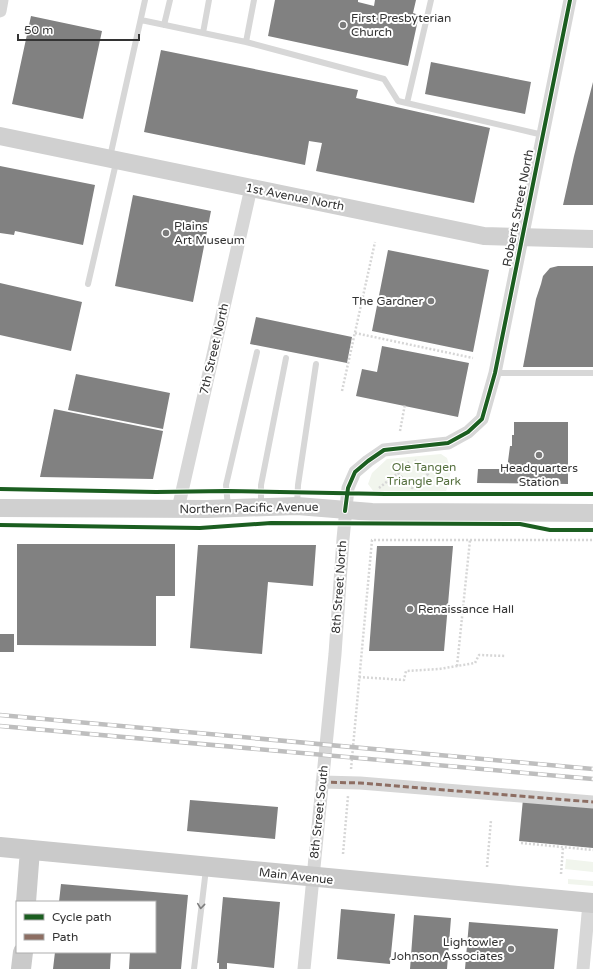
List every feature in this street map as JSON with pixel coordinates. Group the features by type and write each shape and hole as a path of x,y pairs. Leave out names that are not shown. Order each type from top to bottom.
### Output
{"main road":[{"name":"Main Avenue","path":"0,848 591,903"},
{"path":"26,901 30,850"},
{"path":"22,969 23,953"}],"street":[{"path":"0,11 2,0"},
{"name":"Roberts Street North","path":"482,419 495,373 570,0"},
{"name":"1st Avenue North","path":"0,136 484,236 593,239"},
{"name":"7th Street North","path":"178,509 251,188"},
{"name":"8th Street North","path":"335,654 345,510 348,488 355,472 384,450 448,443 468,432 482,419"},
{"name":"Northern Pacific Avenue","path":"0,508 178,509 261,506 320,506 345,510 593,513"},
{"name":"8th Street South","path":"304,969 335,654"},
{"path":"322,782 593,802"},
{"path":"583,969 591,903"}],"lane":[{"path":"88,284 145,0"},
{"path":"164,25 170,0"},
{"path":"203,33 209,0"},
{"path":"246,42 254,0"},
{"path":"407,103 431,0"},
{"path":"140,20 246,42 384,79 398,101 543,135"},
{"path":"228,508 226,485 257,352"},
{"path":"261,506 261,485 286,358"},
{"path":"297,506 298,485 316,364"},
{"path":"495,373 593,373"},
{"path":"194,969 206,867"}],"path":[{"path":"342,391 375,242"},
{"path":"355,333 473,358"},
{"path":"400,431 405,404"},
{"path":"379,488 414,458 428,474 412,488 398,473"},
{"path":"343,854 372,540 593,540"},
{"path":"457,666 470,540"},
{"path":"359,677 404,680 406,671 475,663 479,655 506,656"},
{"path":"487,867 491,820"},
{"path":"520,843 593,850"},
{"path":"561,874 563,846"}],"green space":[{"name":"Ole Tangen Triangle Park","path":"441,454 447,458 451,471 446,492 374,492 368,484 372,473 387,459"},
{"path":"566,859 593,862 593,872 565,869"},
{"path":"568,879 593,881 593,886 568,884"}],"building":[{"name":"First Presbyterian Church","path":"275,0 358,0 358,2 374,6 375,0 416,0 413,13 419,15 408,66 268,36"},
{"path":"31,16 102,31 83,119 12,104"},
{"path":"161,50 358,90 356,98 490,128 474,203 316,171 322,143 309,141 305,165 144,132"},
{"path":"431,62 531,82 525,114 425,94"},
{"path":"593,82 593,205 563,205 574,156"},
{"path":"0,166 95,185 83,245 15,231 14,235 0,233"},
{"name":"Plains Art Museum","path":"133,195 211,211 193,302 115,286"},
{"name":"The Gardner","path":"388,250 489,270 473,352 372,331"},
{"path":"558,266 593,266 593,367 523,367 536,299 543,276 550,268"},
{"path":"0,283 82,302 71,351 0,335"},
{"path":"256,317 352,337 347,363 250,344"},
{"path":"382,346 469,363 458,417 356,396 362,369 377,372"},
{"path":"76,374 170,393 163,429 68,410"},
{"path":"54,409 163,431 153,479 40,477"},
{"name":"Headquarters Station","path":"514,422 568,422 568,484 477,483 478,469 507,469 510,446 512,446 512,435 514,435"},
{"path":"17,544 175,544 175,596 156,596 156,646 17,645"},
{"path":"198,545 316,545 313,586 268,582 262,654 190,648"},
{"name":"Renaissance Hall","path":"377,546 453,546 444,651 369,651"},
{"path":"0,634 14,634 14,652 0,652"},
{"path":"523,799 593,804 593,848 519,841"},
{"path":"190,800 278,807 275,839 187,831"},
{"path":"61,884 188,895 181,969 129,969 130,953 156,953 156,901 59,901"},
{"path":"223,897 280,902 274,968 227,963 227,969 219,969 219,963 217,963"},
{"path":"341,909 395,914 390,964 337,959"},
{"path":"414,915 451,918 447,969 410,969"},
{"name":"Lightowler Johnson Associates","path":"469,922 558,929 554,969 465,969"},
{"path":"55,953 111,953 110,969 53,969"}],"railway":[{"path":"0,715 593,769"},
{"path":"0,726 593,779"}],"marked path":[{"path":"322,782 360,783 593,802"}],"cycle path":[{"path":"345,511 348,488 355,472 384,450 448,443 468,432 482,419 495,373 570,0"},
{"path":"0,489 385,494 593,494"},
{"path":"0,525 200,528 271,523 520,524 550,530 593,530"}],"place":[{"name":"First Presbyterian Church","path":"343,25"},
{"name":"Plains Art Museum","path":"166,233"},
{"name":"The Gardner","path":"431,301"},
{"name":"Headquarters Station","path":"539,455"},
{"name":"Renaissance Hall","path":"410,609"},
{"name":"Lightowler Johnson Associates","path":"511,949"}]}
